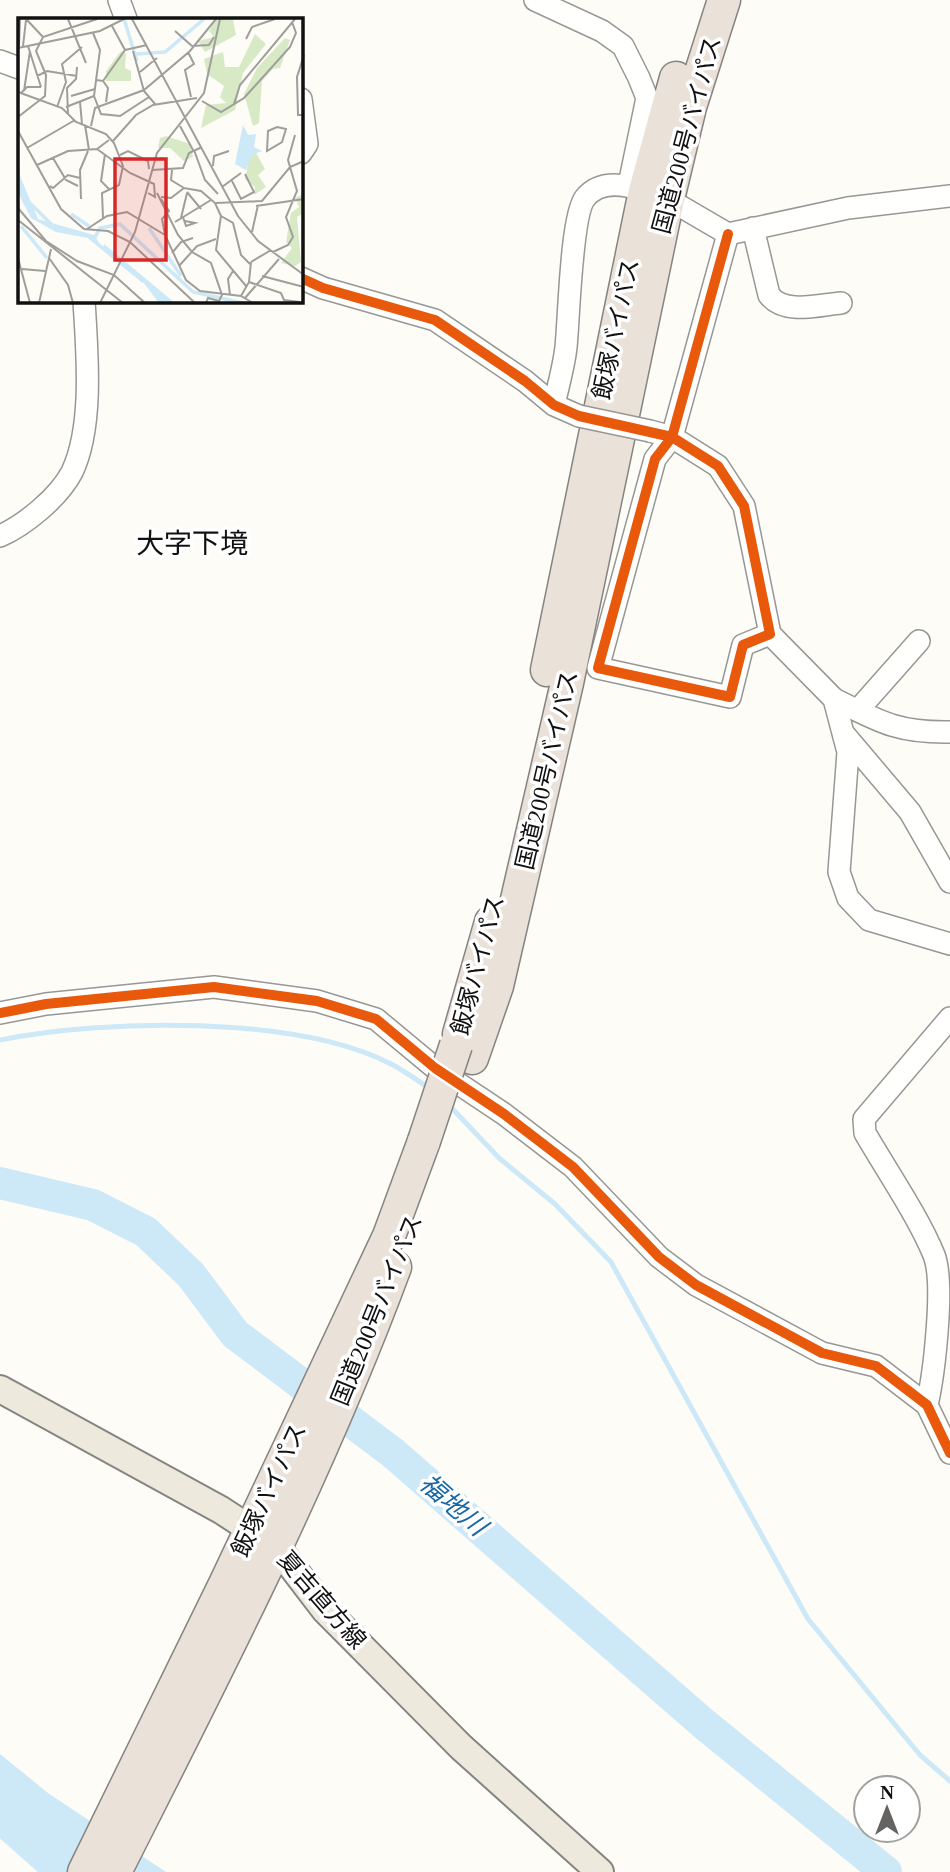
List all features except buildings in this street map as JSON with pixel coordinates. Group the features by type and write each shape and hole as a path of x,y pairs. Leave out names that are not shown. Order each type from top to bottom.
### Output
{"highway":[{"path":"647,192 672,90 702,0"},
{"name":"国道200号バイパス","path":"115,1872 256,1592 276,1546 288,1485 349,1352 431,1145 464,1052 497,986 552,749 647,192 690,107 724,0"},
{"name":"飯塚バイパス","path":"84,1872 250,1528 288,1485"}],"main road":[{"name":"夏吉直方線","path":"0,1389 250,1528 276,1546 334,1620 461,1747 600,1872"}],"street":[{"path":"118,0 126,18"},
{"path":"535,0 602,31 623,46 647,98 647,192"},
{"path":"0,61 18,68"},
{"path":"303,114 307,145 303,150"},
{"path":"554,405 566,350 578,223 585,198 605,184 647,192 728,234 848,208 950,196"},
{"path":"753,228 769,295 776,303 790,307 841,303"},
{"path":"728,234 671,437 654,458 598,668 730,697 743,645 770,634"},
{"path":"303,279 323,288 435,320 526,381 554,405 579,416 650,430 671,437 718,466 744,506 770,634 834,699 893,728 916,733 950,732"},
{"path":"0,537 44,505 71,473 83,436 87,356 84,303"},
{"path":"858,710 919,641"},
{"path":"834,699 848,752 839,872 848,898 869,920 950,944"},
{"path":"843,733 910,812 950,882"},
{"path":"0,1013 46,1004 214,987 317,1001 376,1019 435,1068 504,1114 573,1167 659,1257 696,1285 822,1353 876,1366 927,1405 950,1453"},
{"path":"927,1405 944,1285 935,1257 865,1133 864,1119 950,1018"}],"water":[{"path":"0,1754 48,1793 166,1872 45,1872 24,1847 18,1826 0,1813"}],"waterway":[{"path":"0,1040 43,1033 145,1025 253,1029 351,1048 391,1064 432,1090"},
{"path":"447,1103 499,1158 555,1204 611,1262 808,1619 920,1755 950,1781"},
{"name":"福地川","path":"0,1183 93,1205 146,1232 191,1275 235,1334 393,1453 704,1724 886,1872"},
{"path":"0,1817 62,1872"}],"cycle path":[{"path":"672,437 728,234"},
{"path":"303,279 323,288 435,320 525,381 554,405 579,416 672,437"},
{"path":"672,437 718,466 744,506 770,634 743,645 730,697 598,668 655,459 672,437"},
{"path":"0,1013 46,1004 214,987 317,1001 376,1019 435,1068 504,1114 573,1167 659,1257 696,1285 822,1353 876,1366 927,1405 950,1453"}],"district":[{"name":"大字下境","path":"192,543"}]}
